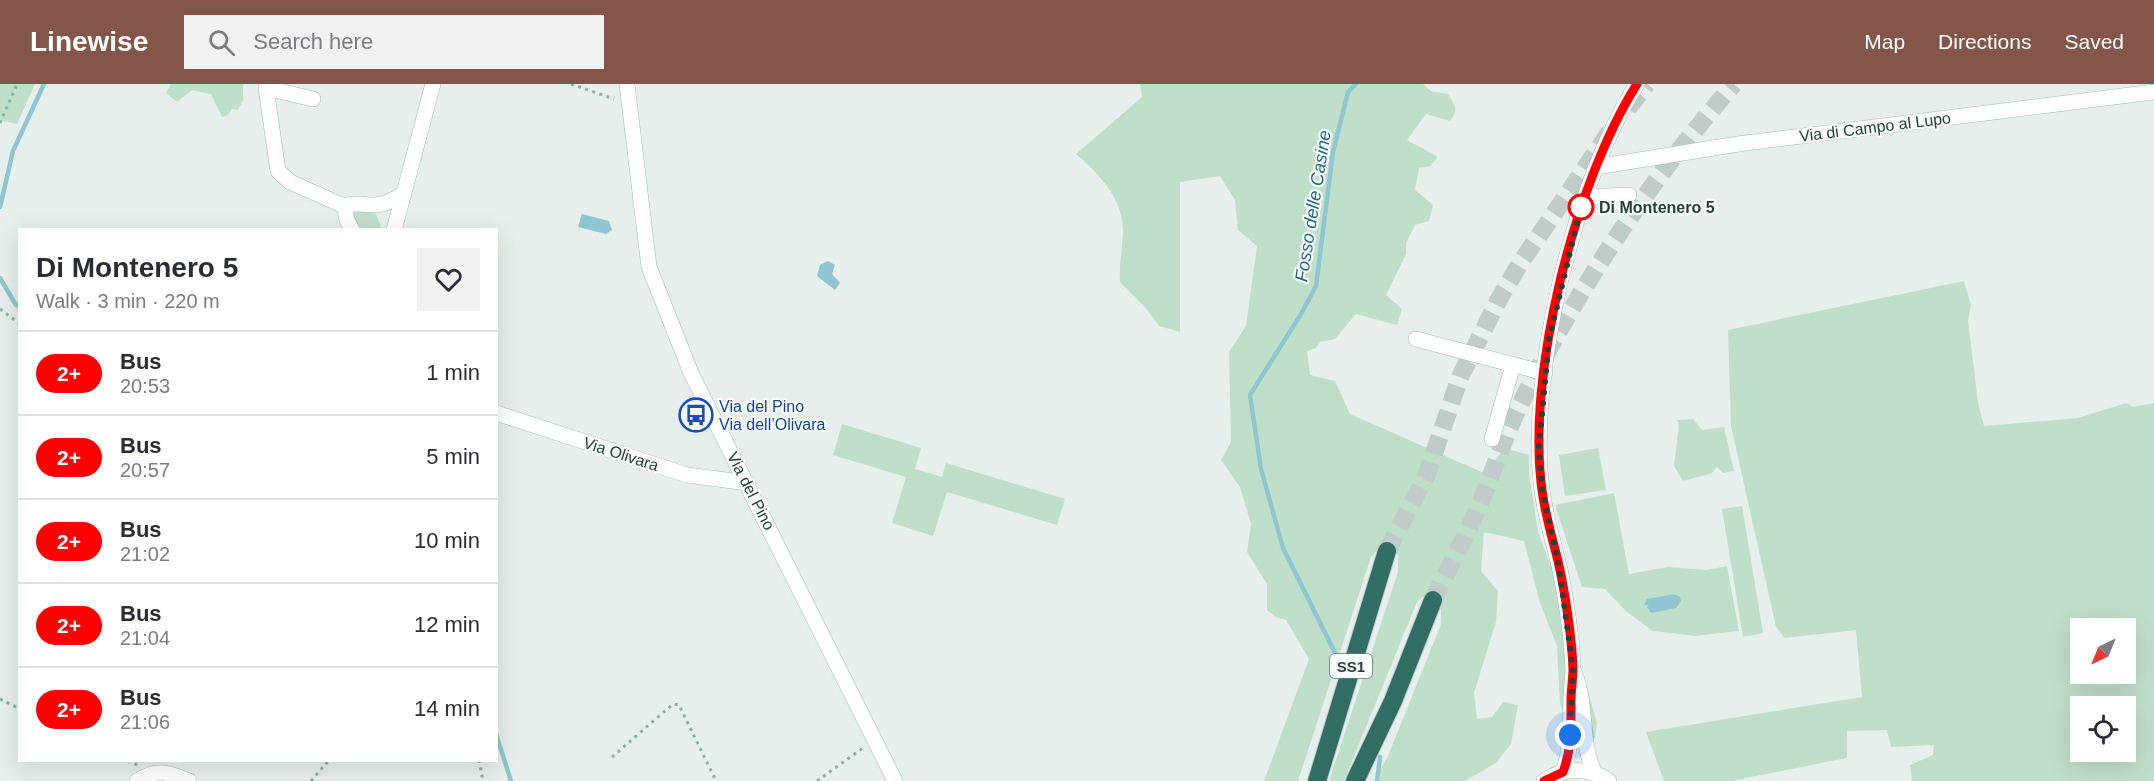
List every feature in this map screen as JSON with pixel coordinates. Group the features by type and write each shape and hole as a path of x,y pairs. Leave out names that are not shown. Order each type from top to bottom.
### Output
{"highway":[{"name":"SS1","path":"1317,781 1387,551"},
{"path":"1355,781 1389,710 1433,600"}],"street":[{"path":"393,228 433,84"},
{"name":"Via del Pino","path":"627,84 627,103 649,267 691,373 895,781"},
{"path":"1563,772 1569,755 1573,669 1558,561 1542,489 1539,447 1545,373 1555,310 1585,197 1613,127 1637,84"},
{"path":"313,99 266,88 278,171 290,182 344,206 357,202 374,205 390,202 404,194"},
{"name":"Via di Campo al Lupo","path":"1596,166 1738,144 2154,92"},
{"path":"1585,197 1629,195"},
{"path":"374,205 391,228"},
{"path":"344,206 351,228"},
{"path":"1416,339 1545,373"},
{"path":"1492,439 1513,365"},
{"name":"Via Olivara","path":"498,414 687,475 748,483"},
{"path":"1573,669 1582,692 1587,758 1595,773"},
{"path":"137,781 152,772 171,774 189,781"},
{"path":"1544,781 1563,772 1595,773 1609,781"}],"path":[{"path":"0,123 17,84"},
{"path":"571,84 578,89 627,103"},
{"path":"0,309 18,322"},
{"path":"0,699 18,707"},
{"path":"612,757 673,704 679,705 716,781"},
{"path":"817,781 874,740"},
{"path":"311,781 326,762"},
{"path":"479,762 483,781"}],"green space":[{"path":"0,84 35,84 17,124 0,120"},
{"path":"171,84 243,84 243,100 238,110 232,109 228,115 222,117 211,94 192,90 177,102 166,93"},
{"path":"1140,84 1423,84 1431,91 1448,94 1453,101 1455,108 1450,121 1426,114 1407,140 1438,157 1430,166 1419,168 1415,190 1433,205 1429,221 1415,225 1406,243 1406,254 1386,295 1402,309 1397,325 1356,314 1335,339 1320,342 1316,348 1307,351 1310,375 1335,381 1350,414 1484,473 1505,448 1529,455 1529,474 1538,532 1555,577 1597,723 1595,738 1582,742 1571,737 1560,703 1557,646 1540,603 1524,541 1484,532 1481,571 1498,591 1496,622 1474,693 1477,719 1492,717 1503,702 1518,705 1511,744 1496,763 1465,781 1374,781 1388,756 1441,624 1441,609 1437,599 1426,594 1417,602 1344,781 1329,781 1398,572 1398,555 1389,545 1380,548 1371,557 1298,781 1264,781 1309,659 1286,620 1276,617 1267,610 1267,584 1247,552 1251,524 1240,487 1221,460 1231,442 1229,352 1246,326 1257,246 1238,230 1235,200 1220,176 1180,182 1180,332 1159,326 1145,307 1120,282 1123,234 1119,210 1102,179 1076,154 1142,97"},
{"path":"356,208 374,210 380,228 357,228 350,216"},
{"path":"1964,281 1971,305 1968,321 1978,403 1984,426 2078,418 2126,403 2133,407 2154,403 2154,781 1912,781 1910,765 1933,755 1934,745 1891,747 1887,730 1847,731 1847,758 1731,781 1664,781 1646,732 1862,697 1856,630 1785,638 1776,627 1731,426 1728,330"},
{"path":"1693,419 1702,430 1724,427 1734,471 1723,473 1717,467 1712,473 1683,481 1674,466 1679,426 1677,420"},
{"path":"842,424 921,448 915,469 942,477 946,463 1065,499 1057,525 947,492 933,536 892,523 906,477 833,455"},
{"path":"1598,448 1606,490 1565,496 1559,455"},
{"path":"1614,493 1629,574 1668,567 1707,570 1727,566 1739,631 1695,636 1653,631 1627,612 1605,589 1582,587 1555,505"},
{"path":"1742,506 1763,633 1743,637 1722,509"}],"water":[{"path":"582,214 609,221 612,230 606,234 578,227"},
{"path":"828,261 835,265 832,274 840,283 835,290 817,276 820,265"},
{"path":"1674,594 1680,597 1681,601 1676,608 1651,613 1647,607 1649,605 1644,605 1647,599"}],"waterway":[{"path":"0,207 13,151 44,84"},
{"name":"Fosso delle Casine","path":"1340,663 1283,548 1261,469 1250,395 1316,286 1333,152 1348,92 1356,84"},
{"path":"0,278 18,306"},
{"path":"498,740 511,781"},
{"name":"Fosso delle Casine","path":"1377,781 1380,757"}],"tunnel":[{"path":"1628,108 1647,84"},
{"path":"1433,600 1464,539 1518,409 1564,323 1615,239 1643,199 1702,121 1734,84"},
{"path":"1387,551 1427,474 1460,377 1499,299 1521,262 1611,130"}],"bus line":[{"name":"2+","path":"1544,781 1563,772 1569,755 1573,669 1558,561 1550,534 1542,489 1539,447 1541,405 1549,340 1580,211 1613,127 1637,84"}],"place":[{"name":"Di Montenero 5","path":"1581,207"},
{"name":"Via del Pino Via dell’Olivara","path":"696,415"}],"route":[{"path":"1570,735 1573,669 1558,561 1550,534 1542,489 1539,447 1541,405 1549,340 1581,207"}]}
